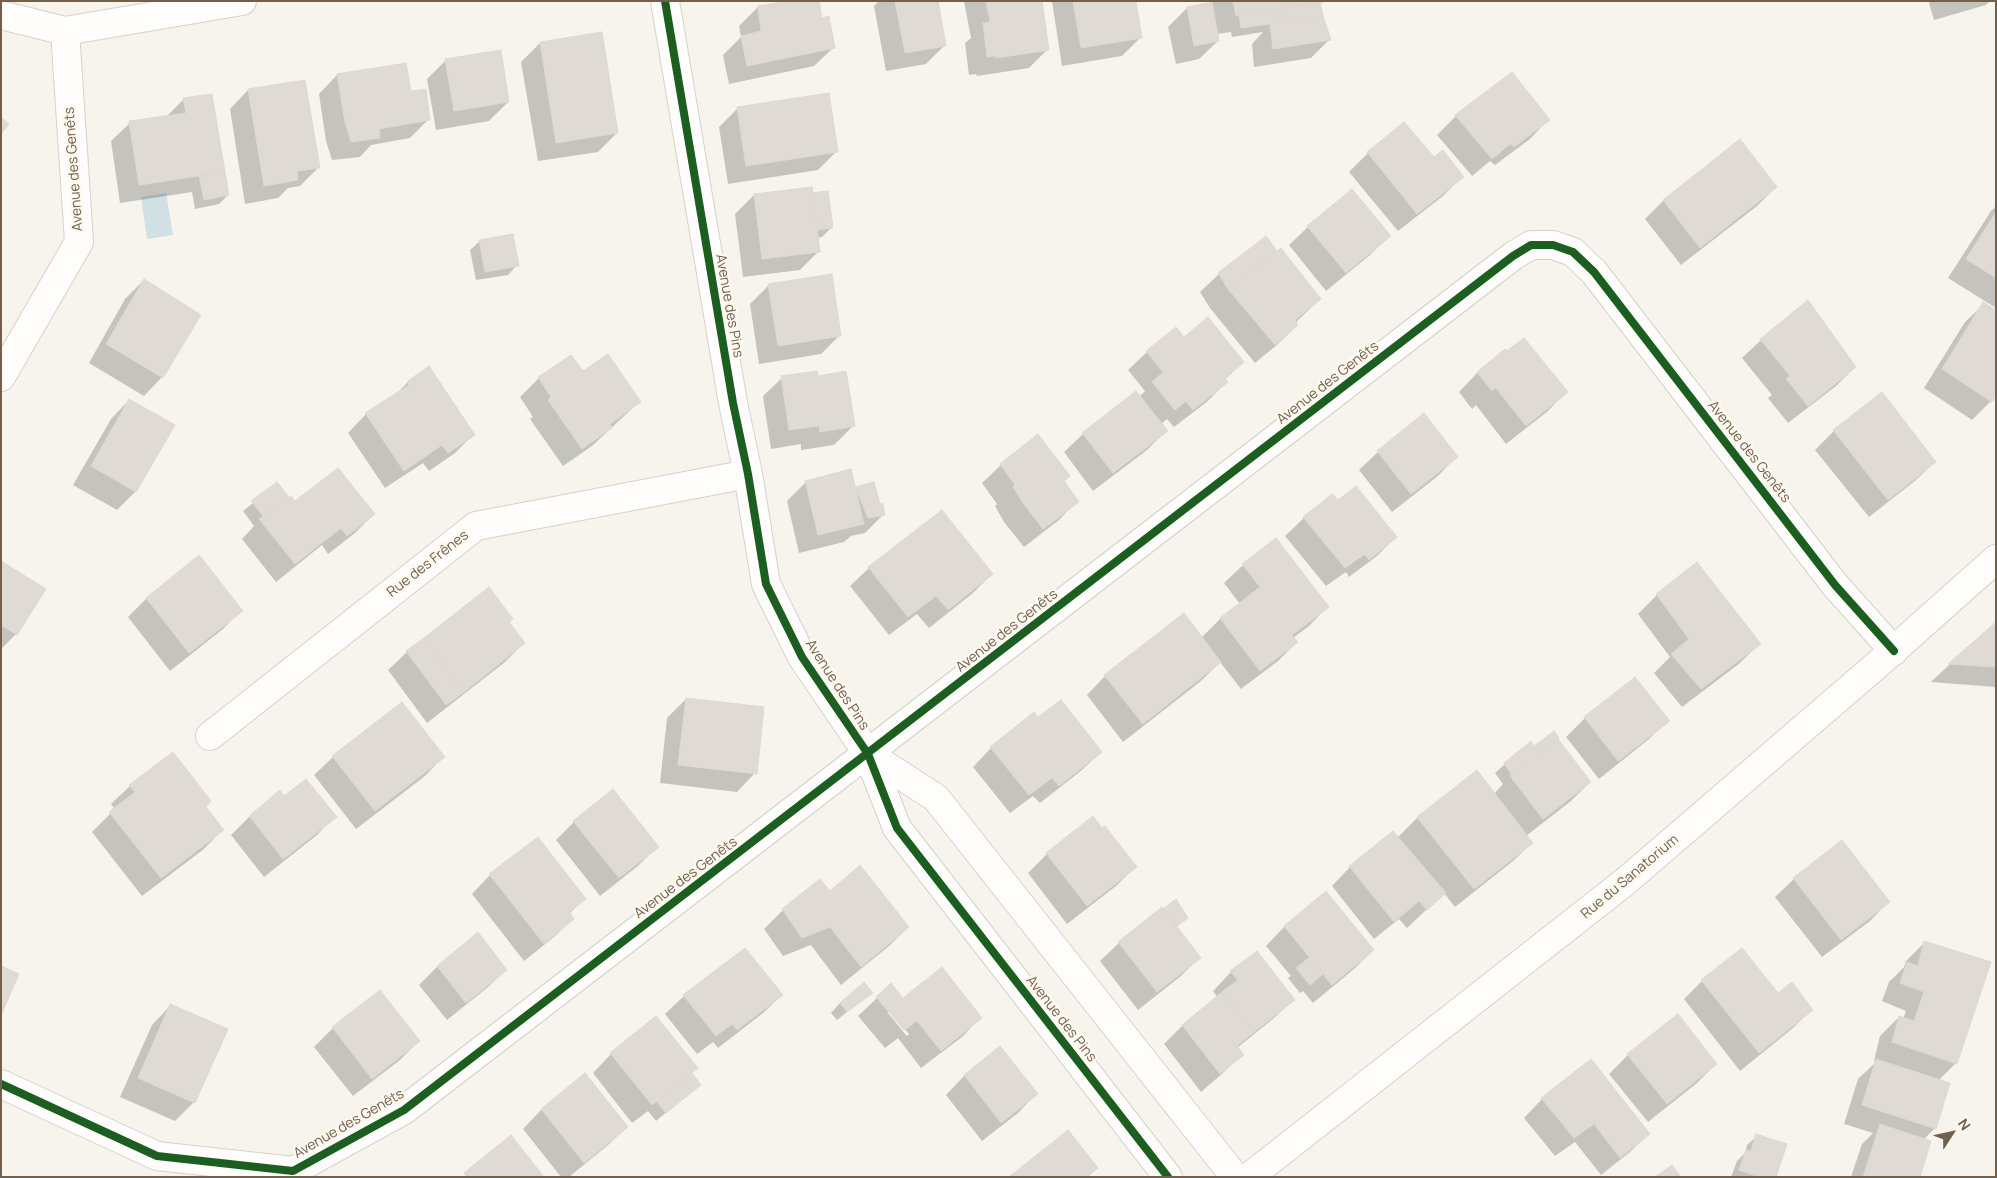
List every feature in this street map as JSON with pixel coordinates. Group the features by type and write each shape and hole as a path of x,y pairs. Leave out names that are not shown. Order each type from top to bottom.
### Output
{"street":[{"path":"1,14 65,32 242,1"},
{"name":"Avenue des Pins","path":"665,1 732,404 748,474 766,584 802,657 868,754 897,828 1168,1177"},
{"name":"Avenue des Genêts","path":"1,377 79,242 65,32"},
{"name":"Avenue des Genêts","path":"1,1084 157,1156 293,1171 404,1110 1513,256 1531,245 1553,245 1573,252 1594,272 1835,585 1894,651"},
{"name":"Rue des Frênes","path":"210,736 476,526 748,474"},
{"name":"Rue du Sanatorium","path":"1249,1177 1626,881 1894,651 1996,559"},
{"name":"Avenue des Pins","path":"868,754 936,798 1235,1177"}],"shaded area":[{"path":"166,193 173,235 147,239 141,197"}],"building":[{"path":"789,1 819,1 822,18 829,16 835,48 747,66 741,36 761,31 758,6"},
{"path":"895,1 938,1 946,46 905,53"},
{"path":"986,1 1042,1 1049,50 996,58 995,56 987,57 983,23 990,22"},
{"path":"1073,1 1136,1 1142,38 1081,48"},
{"path":"1233,1 1323,1 1323,2 1236,16"},
{"path":"1212,2 1219,41 1194,46 1187,7"},
{"path":"1320,2 1323,16 1241,28 1239,15"},
{"path":"1323,16 1331,40 1273,49 1270,24"},
{"path":"602,32 618,133 556,143 540,42"},
{"path":"501,50 509,102 454,111 445,59"},
{"path":"406,63 411,91 426,89 430,120 379,129 380,138 351,142 345,122 337,74"},
{"path":"1512,72 1550,120 1514,147 1510,144 1492,159 1455,115"},
{"path":"305,80 320,168 297,171 298,180 264,186 248,89"},
{"path":"829,93 838,152 746,166 737,107"},
{"path":"212,94 225,172 139,185 129,121 186,113 183,98"},
{"path":"1,117 9,124 1,134"},
{"path":"1404,122 1434,157 1443,150 1464,177 1417,214 1367,152"},
{"path":"1740,139 1777,187 1700,248 1663,200"},
{"path":"225,172 229,195 204,200 199,175"},
{"path":"812,187 820,252 762,259 754,194"},
{"path":"1352,189 1391,236 1346,273 1307,226"},
{"path":"828,191 833,228 817,230 812,193"},
{"path":"1996,212 1996,278 1966,259"},
{"path":"513,234 519,266 485,272 479,240"},
{"path":"1266,236 1277,251 1228,289 1218,273"},
{"path":"1281,248 1321,299 1295,320 1298,325 1275,345 1228,289"},
{"path":"832,274 841,336 778,346 768,284"},
{"path":"144,279 201,315 163,378 106,344"},
{"path":"1808,300 1856,367 1808,406 1786,379 1790,376 1760,339"},
{"path":"1983,302 1996,310 1996,396 1992,402 1942,369"},
{"path":"1208,317 1244,362 1225,379 1228,382 1193,410 1186,401 1175,410 1152,382 1163,372 1146,351 1176,327 1184,337"},
{"path":"1524,338 1568,392 1526,426 1496,388 1492,391 1477,372 1505,349 1507,351"},
{"path":"608,354 641,402 610,424 612,428 582,449 548,400 551,397 538,377 571,355 583,371"},
{"path":"429,366 475,435 448,453 442,445 404,471 365,413 409,385 408,381"},
{"path":"817,371 818,376 846,371 855,426 820,432 819,426 789,430 781,376"},
{"path":"1136,391 1168,431 1113,473 1082,433"},
{"path":"1882,392 1936,462 1888,500 1833,430"},
{"path":"129,399 175,425 136,492 91,466"},
{"path":"1424,413 1458,457 1411,494 1377,451"},
{"path":"1038,434 1070,476 1064,481 1079,502 1043,529 1023,503 1013,487 1015,485 1000,464"},
{"path":"338,468 375,514 347,536 341,528 295,564 259,519 291,496 295,501"},
{"path":"851,469 864,524 818,535 805,481"},
{"path":"277,482 289,497 263,516 251,501"},
{"path":"874,482 880,504 883,504 885,515 868,518 855,487"},
{"path":"1356,486 1397,537 1369,560 1365,554 1345,568 1303,517 1332,494 1338,500"},
{"path":"942,510 993,574 948,610 936,596 908,617 868,567"},
{"path":"1276,538 1329,607 1292,635 1298,642 1260,671 1220,618 1260,587 1242,564"},
{"path":"199,555 243,611 189,653 146,598"},
{"path":"1,561 46,589 17,635 1,625"},
{"path":"1697,562 1761,644 1701,689 1671,654 1689,639 1656,594"},
{"path":"489,587 513,619 509,622 525,643 463,693 424,638"},
{"path":"1184,613 1221,662 1143,724 1104,675"},
{"path":"1996,622 1996,667 1948,664"},
{"path":"424,638 463,693 446,705 406,651"},
{"path":"1635,677 1670,721 1618,761 1584,717"},
{"path":"686,698 764,707 757,774 678,765"},
{"path":"1061,700 1102,752 1059,786 1052,778 1029,795 990,747 1034,712 1038,717"},
{"path":"402,702 445,757 375,811 332,756"},
{"path":"1554,731 1559,738 1512,775 1504,763 1531,741 1534,746"},
{"path":"1558,739 1591,782 1543,819 1510,776"},
{"path":"173,752 211,801 206,807 224,830 161,878 109,812 135,792 129,785"},
{"path":"1477,770 1533,843 1474,889 1417,817"},
{"path":"306,779 337,817 283,859 249,816 280,790 284,796"},
{"path":"613,789 659,847 619,878 573,821"},
{"path":"1093,816 1102,828 1105,826 1137,867 1087,906 1046,853"},
{"path":"1393,831 1446,893 1427,910 1419,901 1394,922 1349,866"},
{"path":"538,837 586,899 569,912 574,919 544,944 489,874"},
{"path":"1842,840 1890,902 1841,940 1793,878"},
{"path":"860,865 909,927 861,967 830,927 802,938 782,909 820,879 830,891"},
{"path":"1326,891 1374,950 1332,985 1284,926"},
{"path":"1176,899 1188,918 1176,927 1163,909"},
{"path":"1162,907 1201,958 1157,992 1118,942"},
{"path":"478,932 507,970 466,1003 437,966"},
{"path":"1924,941 1991,962 1957,1064 1892,1042 1899,1016 1914,1021 1924,992 1900,983 1907,962 1918,966"},
{"path":"745,948 783,995 737,1030 732,1024 716,1036 683,995"},
{"path":"1742,948 1778,993 1792,982 1813,1010 1759,1053 1701,980"},
{"path":"1257,951 1295,1000 1254,1032 1222,992 1238,980 1230,971"},
{"path":"1310,957 1323,974 1310,985 1296,968"},
{"path":"1,966 19,974 1,1015"},
{"path":"942,967 982,1018 941,1051 917,1021 904,1030 876,997 891,983 903,998"},
{"path":"864,982 873,993 847,1012 840,1003"},
{"path":"380,990 420,1041 372,1079 332,1027"},
{"path":"1222,992 1254,1032 1237,1046 1244,1055 1220,1074 1182,1025"},
{"path":"170,1004 228,1029 195,1103 138,1078"},
{"path":"1678,1014 1717,1064 1667,1104 1627,1054"},
{"path":"656,1016 698,1068 652,1105 610,1053"},
{"path":"1000,1046 1038,1094 1001,1123 964,1075"},
{"path":"1591,1059 1650,1134 1620,1158 1594,1124 1574,1138 1541,1098"},
{"path":"1876,1059 1950,1083 1936,1129 1862,1105"},
{"path":"585,1073 628,1127 584,1163 541,1109"},
{"path":"692,1073 701,1085 666,1113 656,1101"},
{"path":"1880,1124 1931,1141 1920,1177 1863,1177"},
{"path":"1068,1130 1098,1168 1087,1177 1009,1177"},
{"path":"1756,1134 1787,1144 1776,1177 1759,1177 1739,1170 1746,1150 1751,1151"},
{"path":"511,1135 544,1177 467,1177 464,1173"},
{"path":"1672,1165 1681,1177 1655,1177"}],"cycle path":[{"path":"665,1 733,403 748,474 766,584 802,657 868,754 897,828 1168,1177"},
{"path":"1,1084 157,1156 293,1171 404,1110 1513,256 1531,245 1553,245 1573,252 1594,272 1835,585 1894,651"}]}
